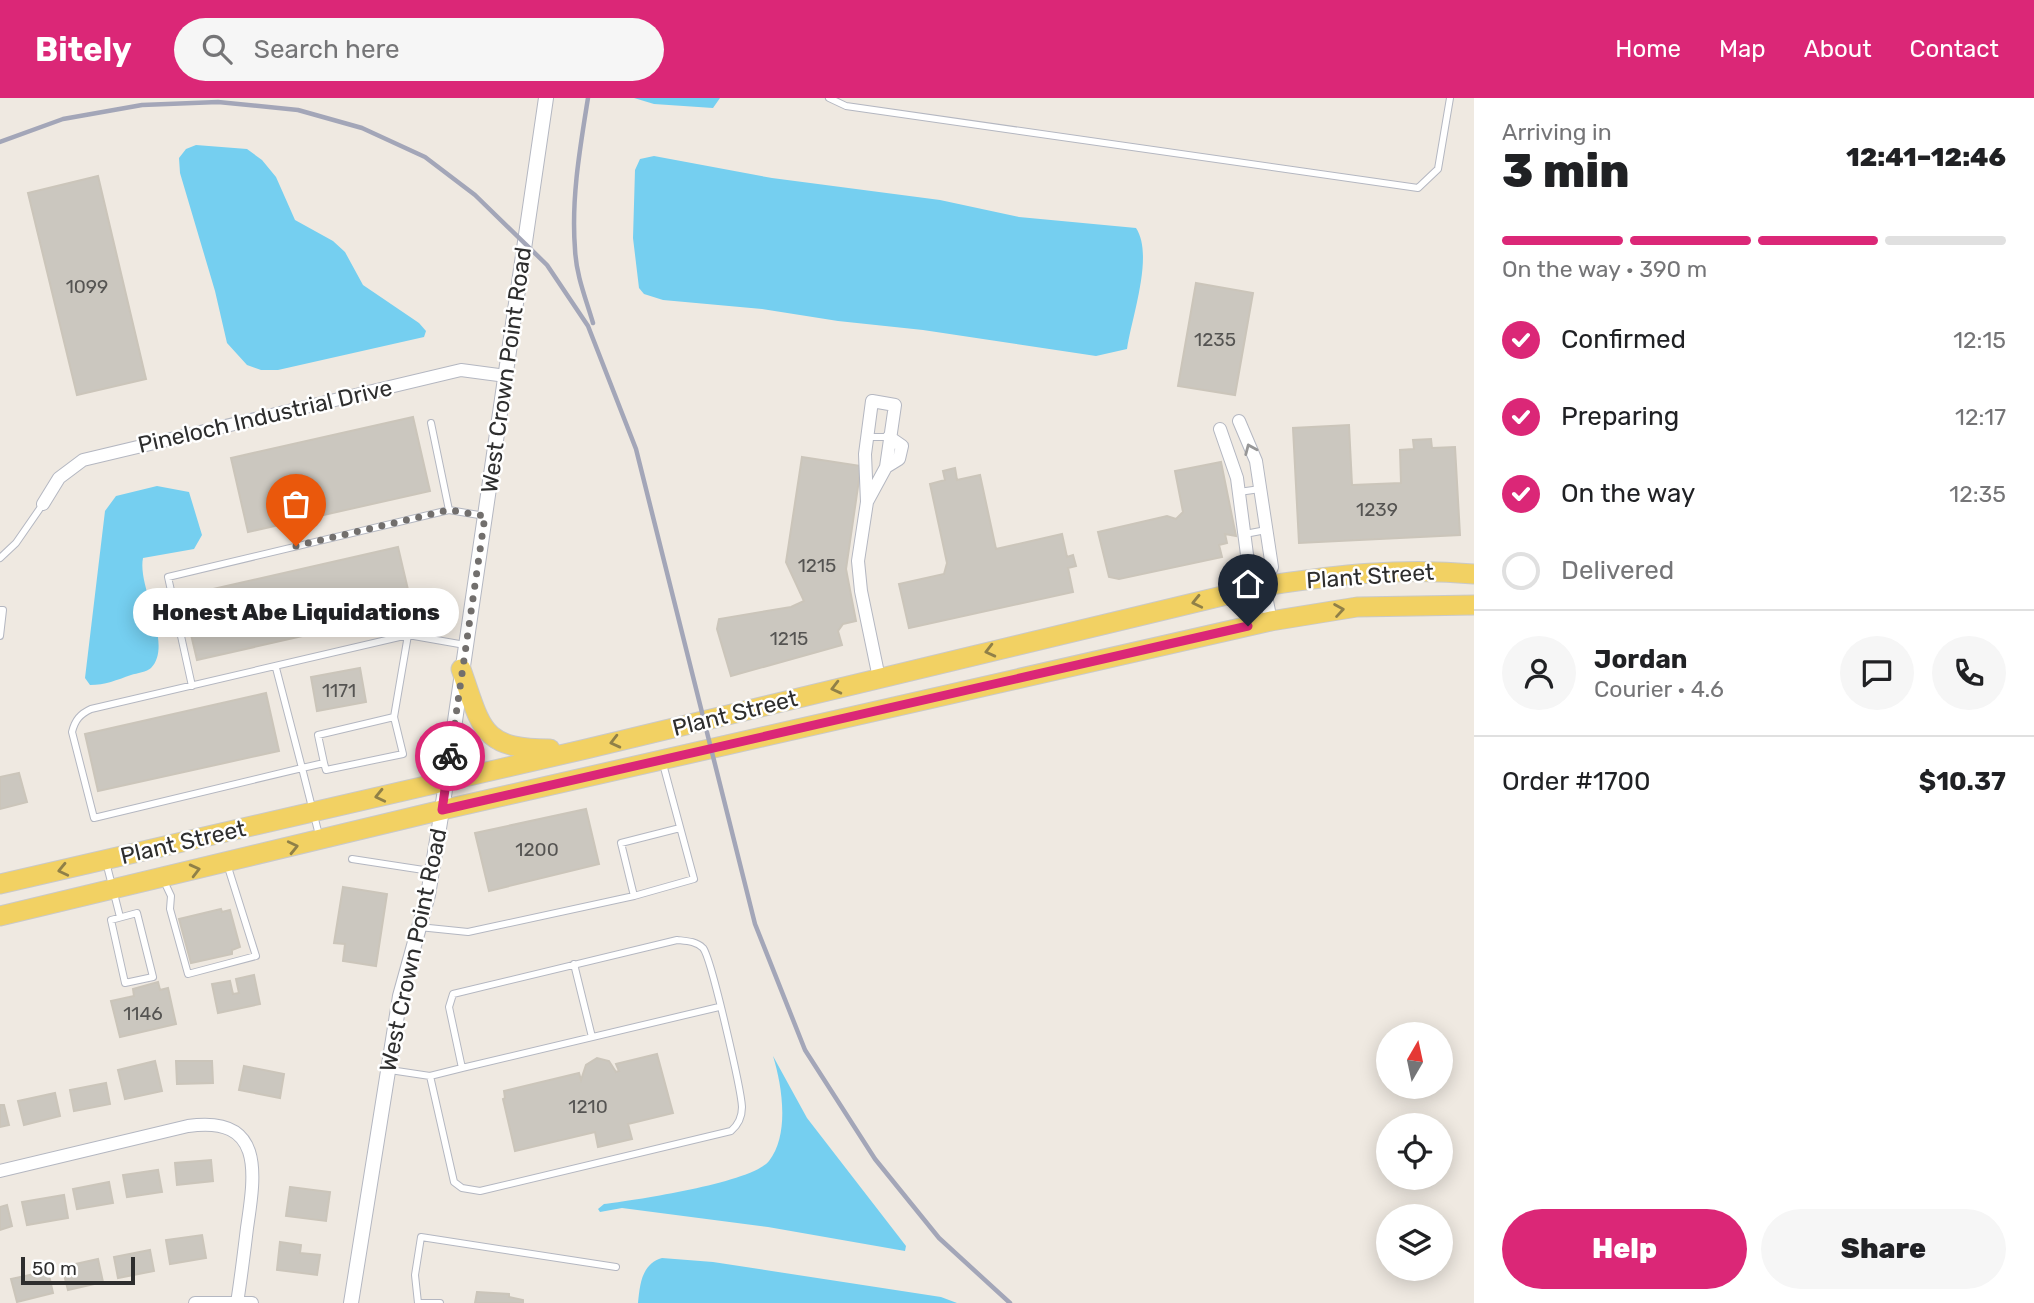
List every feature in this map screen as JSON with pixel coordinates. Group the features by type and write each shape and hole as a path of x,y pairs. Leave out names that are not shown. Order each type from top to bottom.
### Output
{"main road":[{"name":"Plant Street","path":"0,884 586,749 1264,586 1349,573 1426,569 1474,573"},
{"name":"Plant Street","path":"0,916 442,810 1271,621 1357,607 1474,605"},
{"path":"915,702 922,684 931,673 950,660"},
{"path":"461,669 478,717 494,739 519,749 586,749"},
{"path":"849,718 875,699 880,691 879,678"}],"street":[{"name":"West Crown Point Road","path":"351,1303 400,996 432,872 546,98"},
{"name":"Pineloch Industrial Drive","path":"43,503 59,478 83,460 461,370 506,376"},
{"path":"867,502 886,467 895,405 872,401 865,454 867,502 858,561 860,591 879,678"},
{"path":"1239,421 1256,461 1272,567 1264,586"},
{"path":"1220,429 1239,492 1249,570 1264,586 1271,621"},
{"path":"0,1171 188,1126 211,1123 233,1131 246,1144 255,1167 237,1302"},
{"path":"195,1303 253,1303"}],"lane":[{"path":"828,98 846,106 1418,188 1438,169 1450,98"},
{"path":"431,423 449,510"},
{"path":"869,437 889,437"},
{"path":"1239,492 1259,489"},
{"path":"0,558 16,542 43,503"},
{"path":"192,687 168,576 449,510 485,516"},
{"path":"1245,534 1266,530"},
{"path":"0,610 3,610 0,636"},
{"path":"394,717 318,735 326,770 403,754 394,717 408,635"},
{"path":"324,763 94,818 72,732 82,713 92,709 408,635 465,645"},
{"path":"276,668 320,841"},
{"path":"419,927 468,932 634,896 694,879 662,761"},
{"path":"634,896 621,843 680,828"},
{"path":"352,859 432,872"},
{"path":"105,860 120,918"},
{"path":"162,878 171,896 170,909 188,974 256,956 227,862"},
{"path":"137,913 153,977 125,983 111,920 120,918 137,913"},
{"path":"430,1076 454,1182 470,1191 480,1191 721,1135 737,1125 742,1108 707,955 697,944 687,941 574,964 453,994 449,1007 461,1068"},
{"path":"574,964 592,1037"},
{"path":"388,1070 430,1076 719,1007"},
{"path":"440,1303 418,1303 415,1275 421,1237 616,1267"}],"water":[{"path":"634,98 720,98 713,108 654,104"},
{"path":"196,145 247,149 262,160 276,177 295,220 333,241 345,252 363,285 419,323 426,331 424,337 278,370 261,370 247,365 227,343 215,291 180,173 179,158 186,149"},
{"path":"654,156 772,178 940,200 1019,217 1136,228 1141,240 1142,269 1127,349 1096,356 762,309 663,300 644,294 639,288 633,238 635,170 640,159"},
{"path":"157,486 189,492 202,535 194,549 143,558 145,584 159,645 157,658 151,668 111,682 90,685 85,678 105,511 116,496"},
{"path":"773,1056 807,1118 906,1246 905,1251 768,1227 622,1208 600,1212 598,1209 604,1204 717,1183 758,1169 769,1161 776,1150 782,1124 781,1095"},
{"path":"662,1258 713,1262 941,1297 957,1303 638,1303 646,1270"}],"building":[{"path":"98,176 146,379 77,395 28,193"},
{"path":"1196,283 1253,293 1235,395 1178,386"},
{"path":"413,417 430,491 248,532 231,458"},
{"path":"1349,425 1352,485 1401,483 1400,450 1414,449 1413,440 1431,439 1432,448 1455,447 1460,535 1299,543 1293,428"},
{"path":"802,457 861,466 846,569 856,621 843,624 838,631 842,645 731,676 717,629 719,619 791,607 804,601 786,562"},
{"path":"1221,462 1236,536 1225,534 1227,543 1219,545 1222,557 1119,579 1109,577 1098,532 1167,516 1176,519 1183,512 1175,471"},
{"path":"955,468 957,480 980,475 996,549 1062,534 1067,557 1073,555 1076,566 1068,568 1073,592 909,628 899,584 944,574 947,563 930,484 945,480 943,471"},
{"path":"398,547 413,611 197,660 182,596"},
{"path":"360,668 366,702 317,711 311,677"},
{"path":"266,693 279,751 98,791 85,734"},
{"path":"19,773 27,802 0,809 0,777"},
{"path":"586,809 599,864 489,891 475,833"},
{"path":"343,887 387,894 376,966 343,961 345,944 334,943"},
{"path":"221,909 222,912 230,910 240,947 232,950 232,954 191,963 179,919"},
{"path":"254,975 260,1004 218,1013 212,984 230,981 233,994 239,993 236,979"},
{"path":"158,982 160,990 168,988 176,1024 120,1037 111,1001 134,996 133,989"},
{"path":"657,1054 673,1113 628,1124 632,1139 598,1147 595,1132 515,1151 503,1099 504,1091 579,1073 581,1080 586,1065 597,1058 609,1061 616,1072 619,1071 616,1064"},
{"path":"155,1061 162,1091 125,1099 118,1070"},
{"path":"176,1061 212,1061 213,1083 177,1084"},
{"path":"244,1066 284,1074 280,1098 239,1090"},
{"path":"106,1083 110,1104 74,1111 70,1090"},
{"path":"55,1093 60,1116 24,1125 18,1101"},
{"path":"0,1105 4,1105 9,1125 0,1127"},
{"path":"211,1160 213,1181 177,1185 175,1163"},
{"path":"158,1170 162,1192 127,1197 123,1175"},
{"path":"109,1182 113,1203 77,1209 73,1189"},
{"path":"290,1187 330,1192 326,1221 286,1216"},
{"path":"64,1195 68,1218 27,1225 22,1202"},
{"path":"7,1205 12,1226 0,1230 0,1207"},
{"path":"202,1235 206,1258 170,1264 166,1240"},
{"path":"280,1242 301,1245 300,1253 320,1255 317,1275 277,1270"},
{"path":"150,1250 154,1271 118,1278 114,1257"},
{"path":"98,1259 103,1282 68,1290 62,1267"},
{"path":"48,1271 53,1293 17,1302 11,1279"},
{"path":"477,1292 509,1294 509,1297 523,1300 523,1303 475,1303"}],"railway":[{"path":"588,98 577,174 574,230 577,268 593,323"},
{"path":"0,142 63,119 142,105 218,102 298,110 362,128 425,157 475,195 547,265 588,326 636,449 755,924 805,1050 875,1159 939,1238 1010,1303"}],"way so far":[{"path":"296,546 449,510 485,516 450,756"}],"place":[{"name":"Honest Abe Liquidations","path":"296,546"}],"route":[{"path":"450,756 442,810 1248,626"}]}
